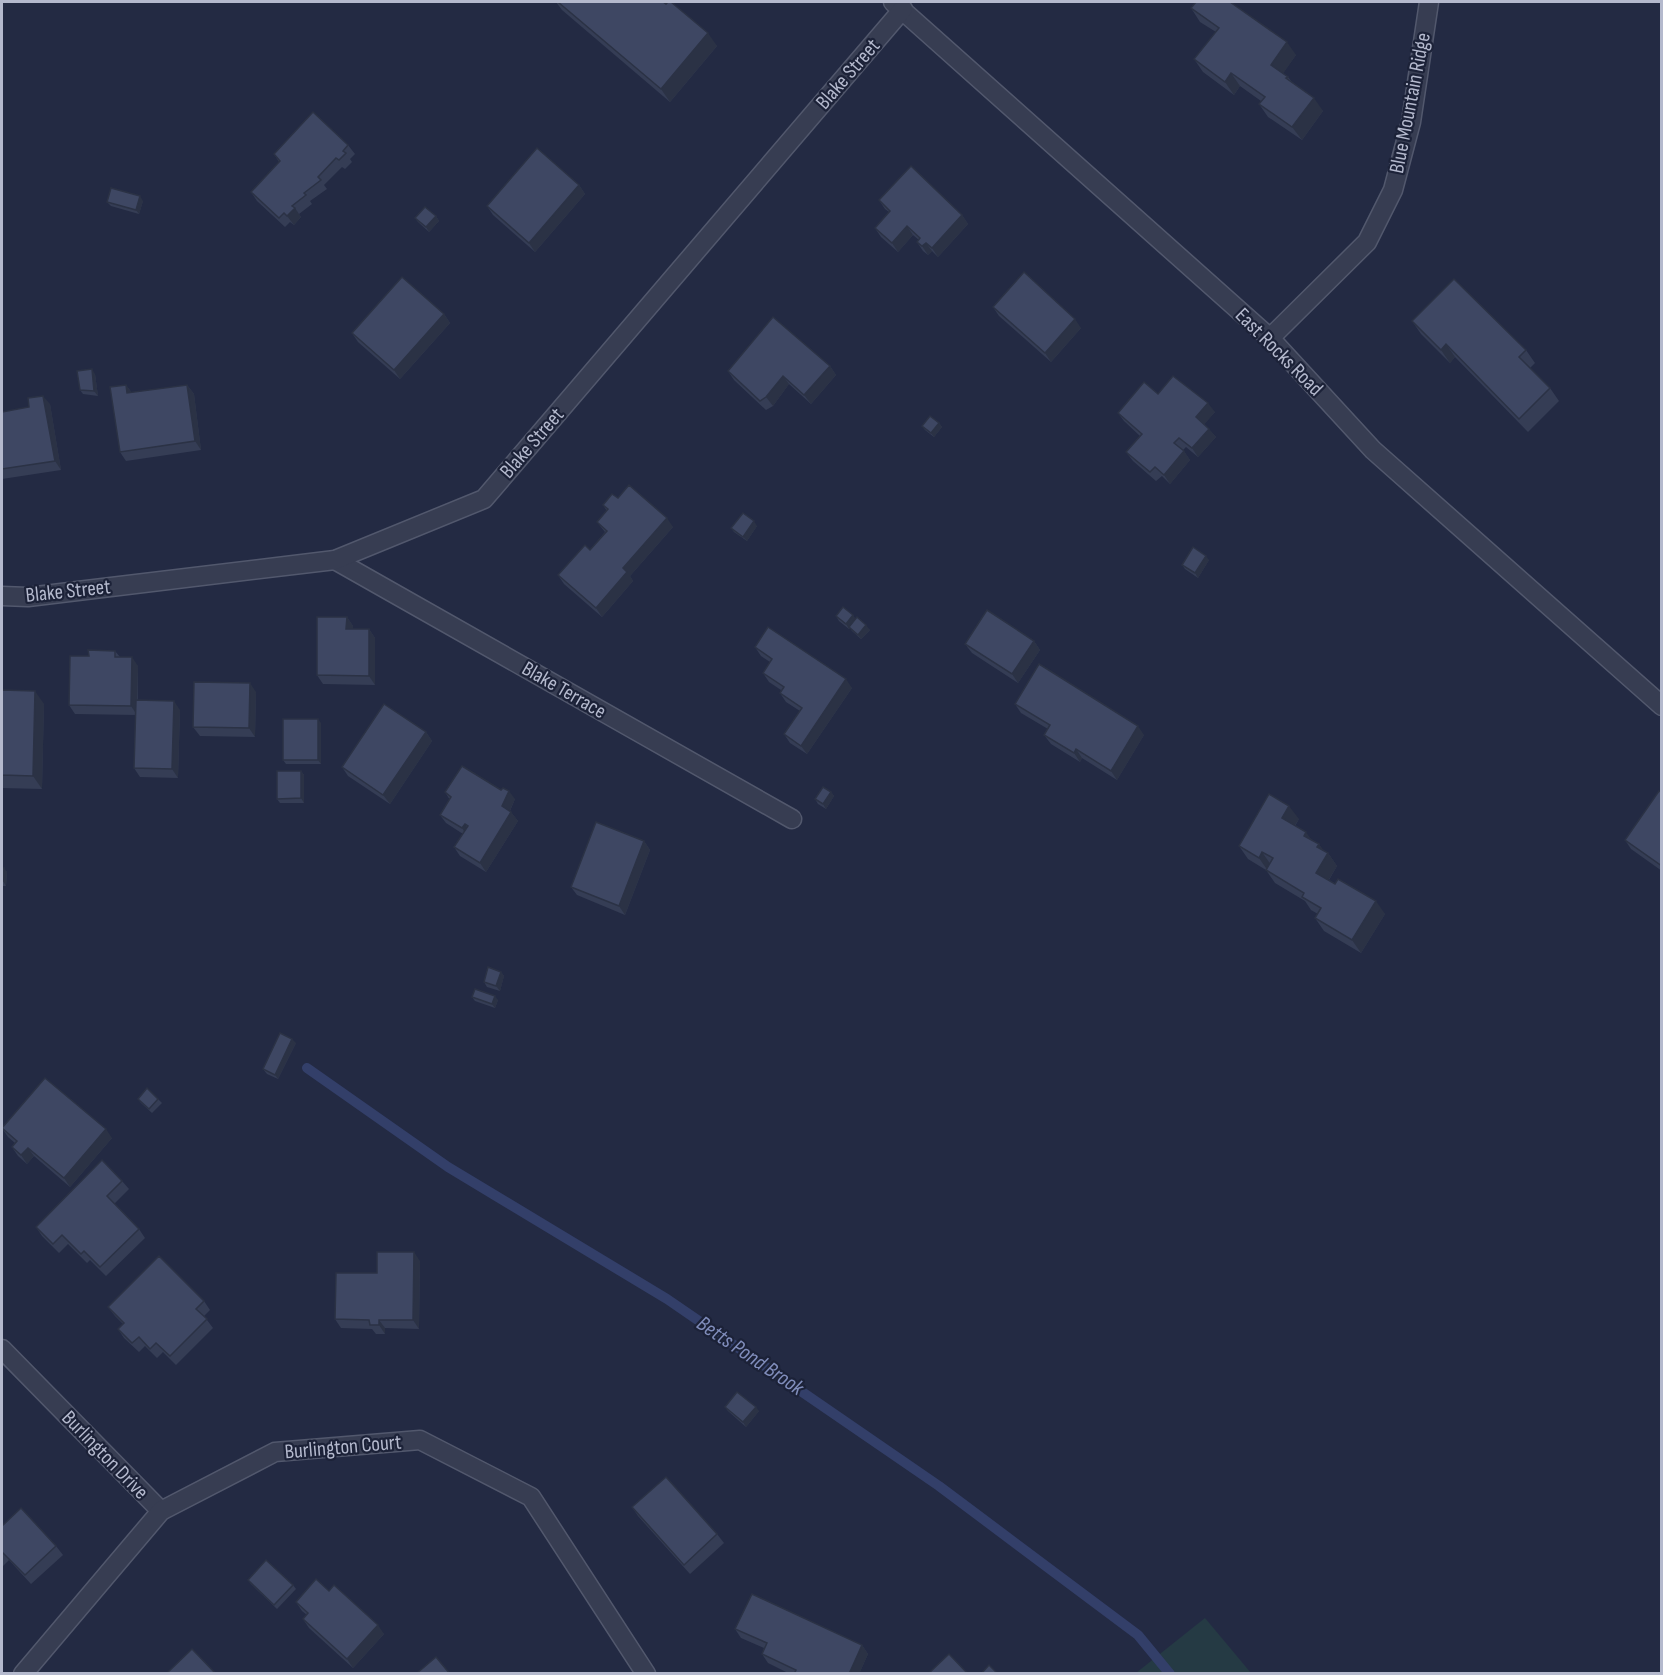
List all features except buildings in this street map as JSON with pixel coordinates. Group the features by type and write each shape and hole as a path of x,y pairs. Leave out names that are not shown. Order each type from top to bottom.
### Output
{"street":[{"name":"Blue Mountain Ridge","path":"1270,338 1367,242 1393,190 1411,122 1430,2"},
{"name":"East Rocks Road","path":"898,5 1270,338 1373,450 1662,706"},
{"name":"Blake Street","path":"2,596 28,597 335,560 484,499 898,5"},
{"name":"Blake Terrace","path":"335,560 792,819"},
{"name":"Burlington Drive","path":"2,1349 161,1511 23,1674"},
{"name":"Burlington Court","path":"161,1511 275,1452 420,1440 531,1497 646,1674"}],"shaded area":[{"path":"1205,1618 1251,1673 1136,1673"}],"waterway":[{"name":"Betts Pond Brook","path":"307,1068 448,1167 667,1299 939,1486 1138,1635 1170,1674"}]}
